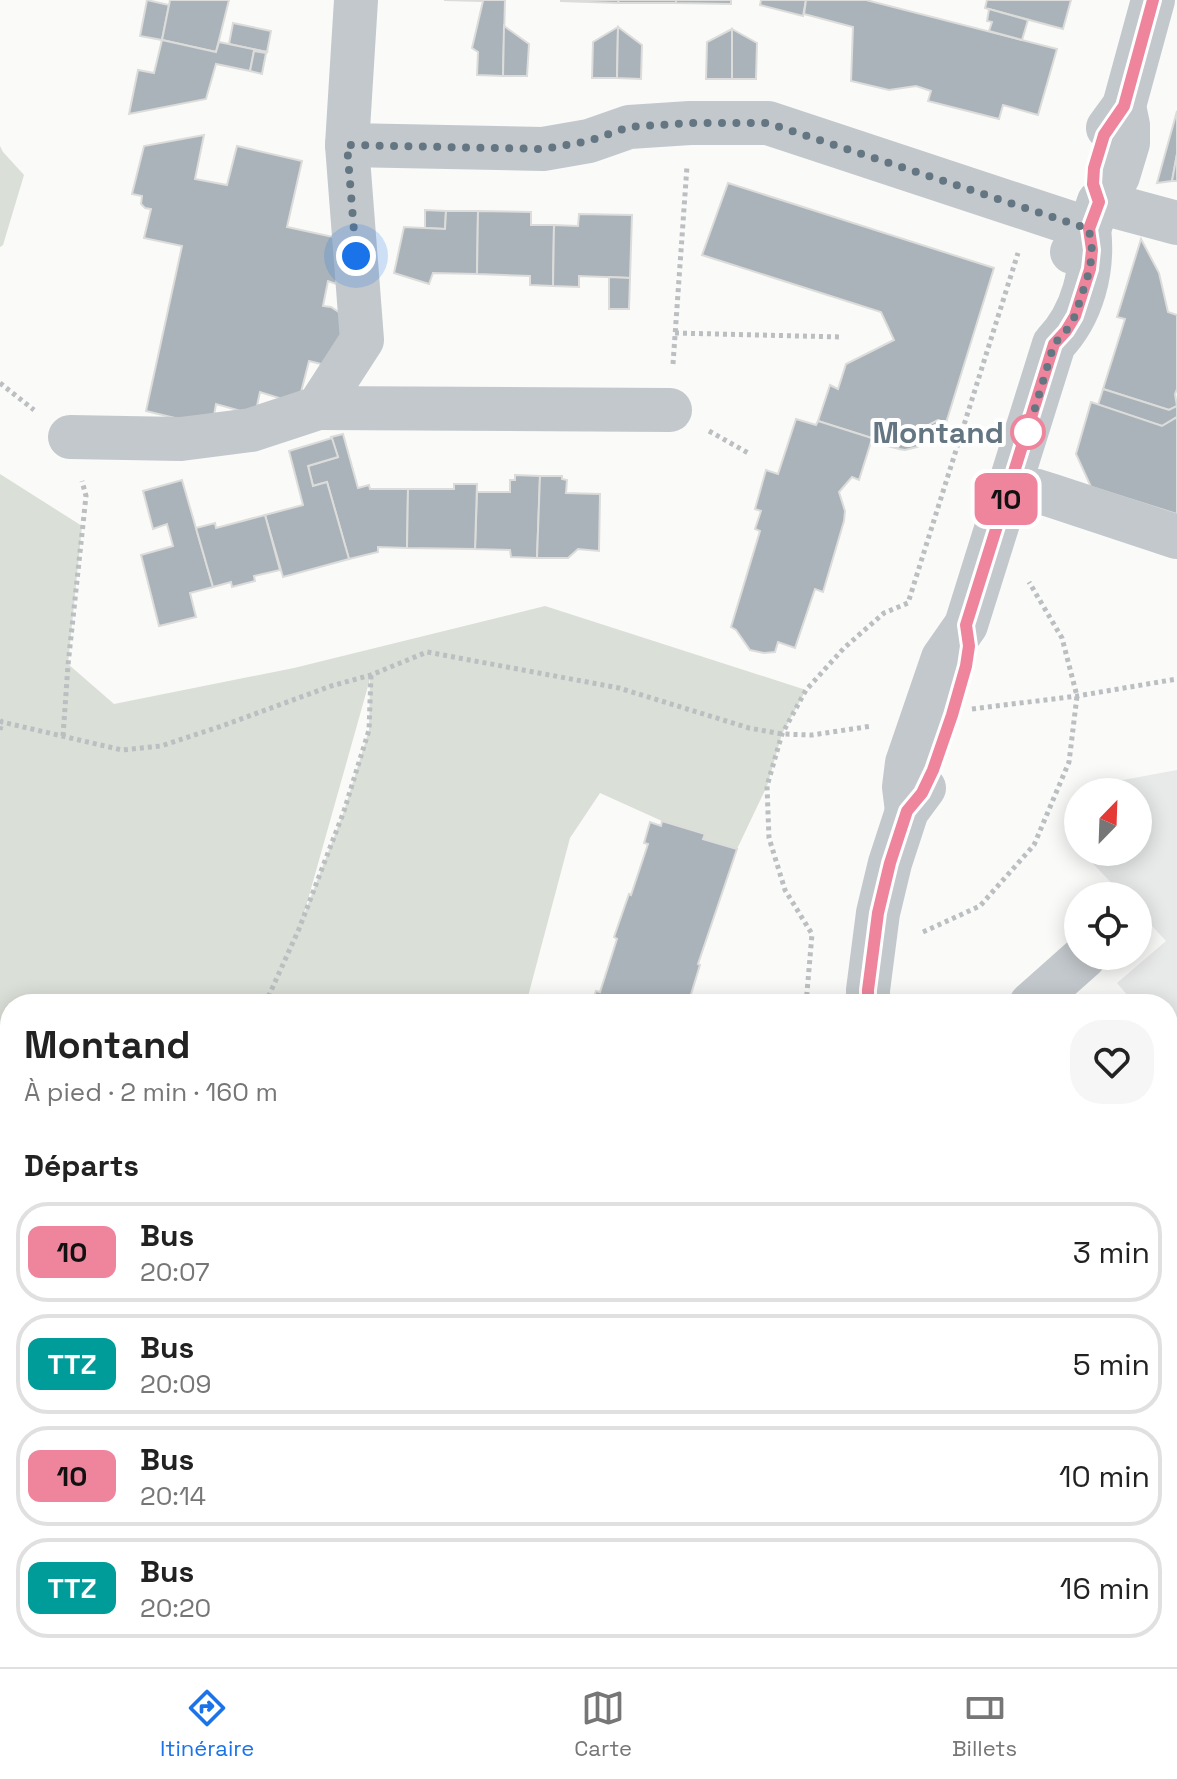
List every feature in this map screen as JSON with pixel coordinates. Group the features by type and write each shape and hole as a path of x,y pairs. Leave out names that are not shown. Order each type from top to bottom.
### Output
{"street":[{"path":"318,408 362,340 347,145 356,0"},
{"path":"868,994 878,913 907,811 904,787 907,763 943,658 966,625 1010,489 1054,344 1050,327 1052,309 1064,264 1094,215 1094,168 1104,135 1124,106 1153,0"},
{"path":"347,145 543,149 589,141 629,127 768,123 1094,215 1177,223"},
{"path":"70,437 195,438 251,430 318,408 670,410"},
{"path":"1010,489 1037,491 1177,537"},
{"path":"1042,994 1069,970"}],"path":[{"path":"670,410 690,123"},
{"path":"807,994 812,934 785,890 769,838 767,786 782,734 806,690 844,648 884,613 908,603 1020,247"},
{"path":"675,333 841,337"},
{"path":"63,736 86,496 70,437"},
{"path":"921,945 923,932 980,906 1034,845 1069,762 1077,696 1062,638 1023,573"},
{"path":"0,730 1,721 122,750 161,746 371,675 427,652 619,688 749,728 782,734 812,735 884,724"},
{"path":"270,994 299,929 344,811 369,730 371,675"},
{"path":"966,710 1177,679"}],"shaded area":[{"path":"0,146 24,175 0,247"},
{"path":"0,474 82,526 68,664 114,704 294,668 545,606 806,690 782,734 767,786 737,849 703,839 705,834 662,821 600,793 570,838 529,994 0,994","holes":["370,679 369,730 344,811 303,917"]},
{"path":"1177,770 1177,994 1126,994 1117,983 1132,970 1152,970 1152,953 1166,941 1152,926 1152,882 1111,882 1095,866 1152,866 1152,778 1134,778"}],"building":[{"path":"147,0 169,5 162,40 140,36"},
{"path":"170,0 229,0 216,52 162,40"},
{"path":"444,0 505,0 503,76 477,75 478,52 472,48 483,1"},
{"path":"561,0 619,0 618,3"},
{"path":"619,0 676,0 676,3 618,3"},
{"path":"676,0 731,0 731,4 676,3"},
{"path":"761,0 806,0 803,16 760,5"},
{"path":"806,0 866,0 1057,49 1038,115 1003,105 999,119 928,101 931,91 916,86 889,90 851,81 853,27 804,14"},
{"path":"987,0 1071,0 1063,29 985,8"},
{"path":"989,9 1028,20 1022,40 989,31 992,22 987,21"},
{"path":"233,23 271,31 267,52 229,44"},
{"path":"504,26 529,44 527,76 503,76"},
{"path":"618,27 617,78 592,78 593,42"},
{"path":"618,27 642,45 641,79 617,78"},
{"path":"732,29 757,43 756,79 732,79"},
{"path":"732,29 732,79 706,79 707,42"},
{"path":"162,40 216,52 219,42 267,52 254,51 250,71 216,64 206,99 129,114 138,70 154,73"},
{"path":"254,51 266,53 262,74 250,71"},
{"path":"1177,111 1177,154 1172,181 1157,183"},
{"path":"204,135 195,179 227,185 237,146 302,161 287,227 347,240 336,284 328,281 323,306 340,313 345,328 337,368 309,361 298,404 260,392 255,415 216,404 212,427 146,411 182,246 144,238 151,209 141,204 142,196 132,194 144,146"},
{"path":"1177,154 1177,181 1172,181"},
{"path":"728,183 994,268 946,423 938,420 900,440 897,446 818,421 830,385 838,389 846,364 894,340 881,312 702,255"},
{"path":"425,210 446,211 445,229 425,228"},
{"path":"446,211 478,211 477,274 433,273 429,284 394,273 404,227 445,229"},
{"path":"478,211 531,212 531,225 554,225 553,286 530,285 530,276 477,274"},
{"path":"579,214 632,215 630,278 579,276 579,287 553,286 554,225 578,226"},
{"path":"1141,239 1159,273 1168,312 1177,315 1177,406 1169,410 1103,389 1125,319 1117,317"},
{"path":"609,277 630,278 629,309 609,309"},
{"path":"1103,389 1169,410 1177,406 1177,417 1162,426 1098,405"},
{"path":"1091,402 1162,426 1177,417 1177,514 1091,487 1076,454"},
{"path":"796,419 816,425 818,421 899,449 871,442 859,480 852,477 839,492 845,511 844,521 823,592 815,589 795,648 778,642 775,652 764,653 750,650 731,627 760,531 755,529 761,511 755,509 766,470 778,474"},
{"path":"938,420 946,423 938,438 917,447 899,449 900,440"},
{"path":"343,434 358,488 369,485 370,489 408,489 407,548 378,547 378,552 349,559 327,482 313,486 308,466 338,457 331,437"},
{"path":"332,438 338,457 308,466 313,486 327,482 349,559 283,577 265,515 303,505 289,451"},
{"path":"515,475 540,476 537,558 511,557 510,550 475,549 477,492 510,492 510,480 515,480"},
{"path":"540,476 562,476 567,480 566,493 600,494 599,551 578,549 568,558 537,558"},
{"path":"182,480 213,587 190,593 196,617 159,626 141,555 173,546 167,524 153,529 143,491"},
{"path":"454,484 477,484 475,549 407,548 408,489 454,489"},
{"path":"265,515 280,570 254,576 255,581 232,587 231,582 213,587 196,528 215,523 216,528"},
{"path":"662,821 705,834 703,839 737,849 698,964 691,994 595,994 600,992 617,939 614,937 648,844 644,843 650,822 661,826"}],"bus line":[{"name":"10","path":"868,994 878,913 890,863 907,811 922,793 933,770 952,715 966,666 969,646 966,625 1054,344 1075,316 1090,269 1092,250 1089,229 1099,202 1093,184 1094,168 1104,135 1124,106 1153,0"}],"place":[{"name":"Montand","path":"1028,432"}],"route":[{"path":"356,256 347,145 543,149 589,141 629,127 768,123 1089,229 1092,250 1090,269 1075,316 1054,344 1028,432"}]}
